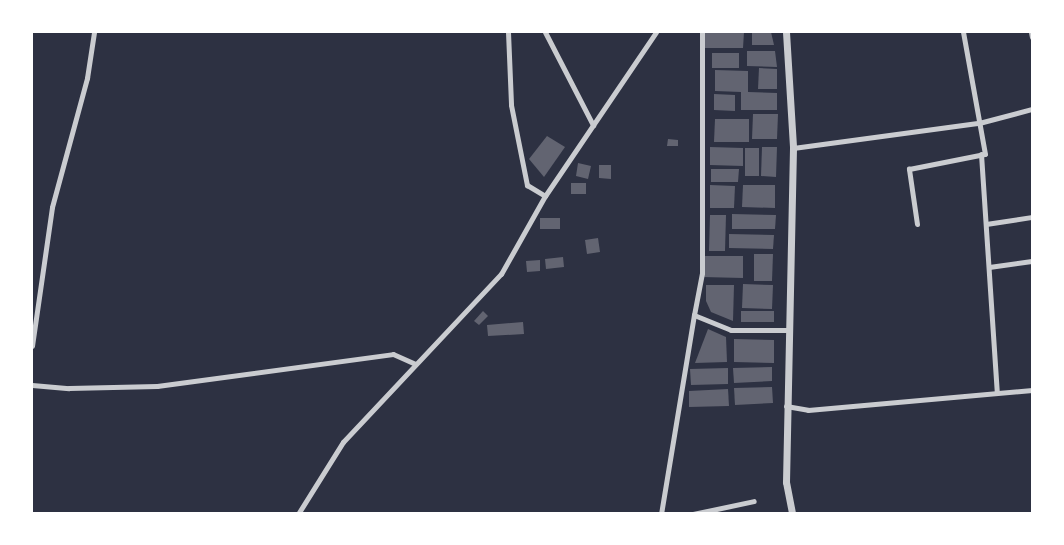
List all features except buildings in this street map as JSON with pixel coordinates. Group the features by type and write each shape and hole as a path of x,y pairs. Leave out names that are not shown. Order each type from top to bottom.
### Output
{"street":[{"path":"32,346 52,207 87,78 94,32"},
{"path":"508,32 511,105 527,185 546,196"},
{"path":"545,32 593,125"},
{"path":"661,513 702,273 702,32"},
{"path":"786,32 793,148 785,406 786,482 792,513"},
{"path":"917,224 909,170 985,154 963,32"},
{"path":"1031,32 1032,37"},
{"path":"298,513 343,442 501,274 546,196 653,33"},
{"path":"793,148 979,123 1032,109"},
{"path":"981,154 997,392"},
{"path":"986,224 1032,217"},
{"path":"989,267 1032,261"},
{"path":"694,315 731,330 788,330"},
{"path":"32,385 69,388 157,386 393,354 415,364"},
{"path":"785,406 808,410 1032,390"},
{"path":"693,513 754,501"}]}
